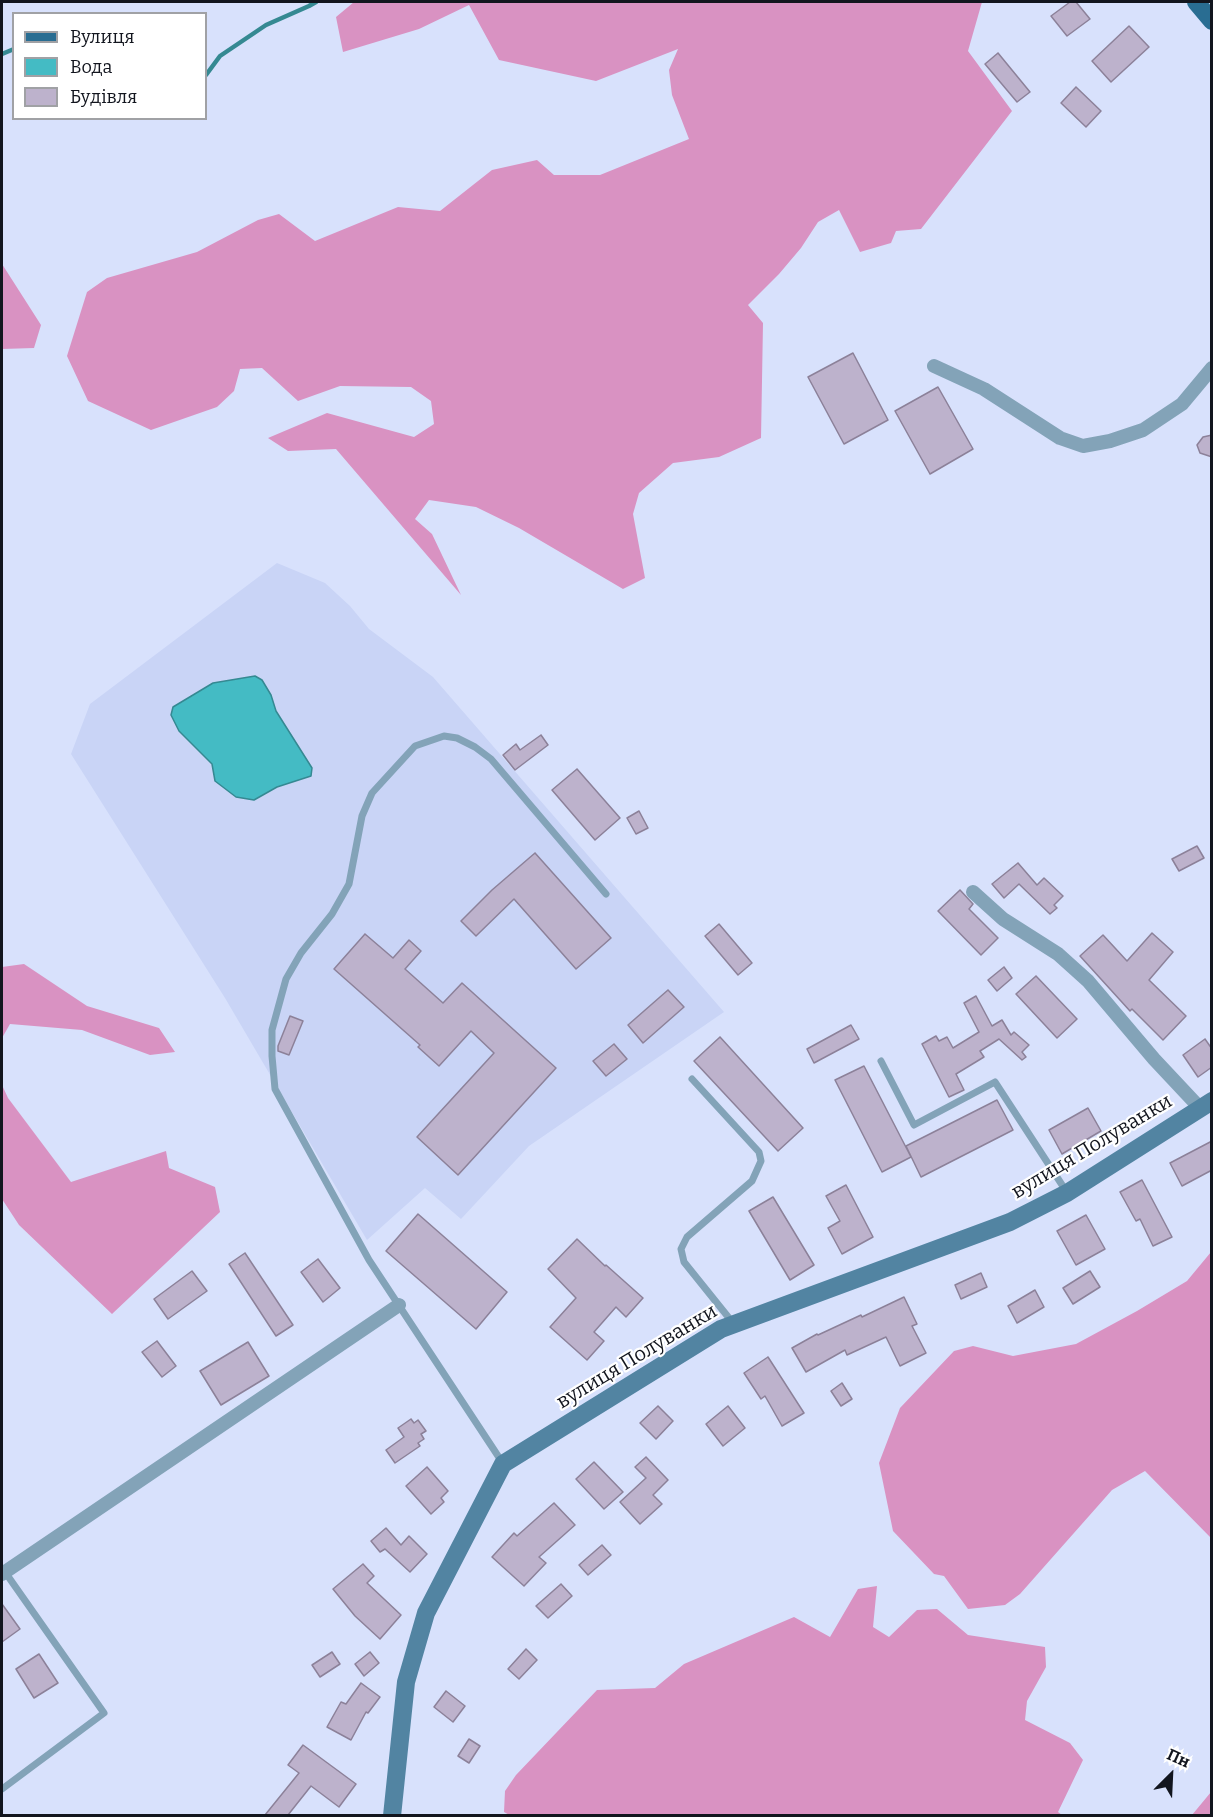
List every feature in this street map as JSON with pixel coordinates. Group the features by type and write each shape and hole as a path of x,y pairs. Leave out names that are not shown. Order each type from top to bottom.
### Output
{"main road":[{"path":"1196,2 1212,21"}],"street":[{"path":"934,366 984,389 1060,438 1083,446 1110,441 1143,430 1182,404 1212,368"},
{"path":"973,892 1004,919 1058,954 1088,981 1154,1059 1205,1104"},
{"name":"вулиця Полуванки","path":"503,1464 721,1329 1010,1222 1067,1193 1205,1104"},
{"path":"3,1572 399,1305"},
{"path":"392,1815 406,1682 426,1613 503,1464"}],"lane":[{"path":"503,1464 369,1260 275,1089 272,1030 286,979 301,953 332,914 349,884 362,816 372,793 416,746 444,736 457,738 491,759 606,894"},
{"path":"881,1061 914,1125 995,1082 1067,1193"},
{"path":"692,1079 759,1152 761,1161 752,1181 687,1237 681,1249 684,1262 734,1325"},
{"path":"2,1789 104,1713 3,1572"}],"shaded area":[{"path":"354,2 982,2 968,51 1012,111 921,229 896,231 891,243 860,252 839,210 818,222 801,248 748,305 763,323 761,438 719,457 673,463 639,493 633,514 645,578 623,589 519,528 476,507 429,500 415,519 432,534 461,595 336,449 288,451 268,438 327,413 414,437 434,424 431,401 411,387 340,386 298,401 262,368 240,369 234,391 217,407 151,430 88,401 67,356 87,292 107,278 197,252 258,220 279,214 315,241 398,207 440,211 492,170 537,160 554,175 600,175 689,139 672,95 669,70 678,49 596,81 499,60 469,5 419,29 343,52 336,17"},
{"path":"2,264 41,325 34,348 2,349"},
{"path":"277,563 325,583 350,606 369,629 433,677 724,1012 529,1146 461,1219 425,1188 367,1240 225,998 71,754 90,704"},
{"path":"24,964 87,1006 159,1028 175,1052 150,1055 82,1030 10,1024 2,1038 2,967"},
{"path":"2,1085 8,1098 71,1182 166,1151 169,1168 215,1187 220,1212 112,1314 19,1225 2,1199"},
{"path":"1211,1252 1211,1538 1145,1471 1112,1490 1020,1594 1005,1605 968,1609 944,1576 934,1574 893,1531 879,1463 900,1408 954,1351 973,1346 1013,1356 1076,1344 1187,1281"},
{"path":"877,1586 873,1627 889,1637 917,1610 937,1609 968,1635 1045,1647 1046,1667 1027,1701 1025,1720 1070,1743 1083,1760 1058,1812 1062,1815 511,1816 504,1812 505,1791 516,1775 597,1690 655,1688 684,1664 794,1617 830,1637 858,1589"},
{"path":"1211,1792 1211,1815 1192,1815"}],"water":[{"path":"255,676 262,680 271,695 276,711 312,768 311,776 277,787 254,800 236,797 215,781 212,764 179,731 171,715 173,707 213,683"}],"building":[{"path":"1070,2 1076,2 1090,19 1067,36 1051,16"},
{"path":"1129,26 1149,47 1111,82 1092,61"},
{"path":"998,53 1030,92 1017,102 985,64"},
{"path":"1076,87 1101,111 1086,127 1061,103"},
{"path":"853,353 888,420 844,444 808,377"},
{"path":"938,387 973,449 930,474 895,411"},
{"path":"1212,435 1212,457 1200,453 1197,445 1203,437"},
{"path":"541,735 548,745 515,770 503,755 516,744 520,750"},
{"path":"577,769 620,818 595,840 552,790"},
{"path":"639,811 648,828 636,834 627,818"},
{"path":"1197,846 1204,858 1179,871 1172,859"},
{"path":"535,853 611,938 576,969 514,899 476,936 461,921 492,890"},
{"path":"1018,863 1037,885 1044,878 1063,896 1054,905 1057,908 1050,914 1019,884 1004,898 992,884"},
{"path":"960,890 973,904 969,909 998,938 981,955 938,911"},
{"path":"719,924 752,963 738,975 705,936"},
{"path":"1152,933 1173,952 1149,980 1186,1016 1163,1040 1132,1009 1130,1011 1080,956 1103,935 1127,961"},
{"path":"365,934 393,958 409,940 421,951 405,969 443,1003 462,983 556,1068 458,1175 417,1137 494,1053 471,1031 439,1066 418,1047 420,1045 334,969"},
{"path":"1004,967 1012,978 997,991 988,980"},
{"path":"1036,976 1077,1019 1057,1038 1016,994"},
{"path":"668,990 684,1007 643,1043 628,1025"},
{"path":"976,996 992,1026 1002,1020 1011,1035 1014,1032 1029,1045 1022,1052 1026,1057 1022,1060 999,1039 980,1051 984,1057 956,1074 964,1090 949,1097 922,1044 936,1036 939,1041 947,1037 953,1048 979,1032 964,1003"},
{"path":"290,1016 303,1021 289,1055 278,1051 278,1046"},
{"path":"851,1025 859,1039 814,1063 807,1049"},
{"path":"720,1037 803,1128 778,1151 694,1061"},
{"path":"1205,1039 1212,1049 1212,1067 1198,1077 1183,1055"},
{"path":"614,1044 627,1059 606,1076 593,1061"},
{"path":"864,1066 911,1157 882,1172 835,1080"},
{"path":"997,1100 1013,1130 921,1177 906,1146"},
{"path":"1088,1108 1101,1131 1062,1154 1049,1130"},
{"path":"1212,1141 1212,1170 1182,1186 1170,1163"},
{"path":"1142,1180 1172,1237 1153,1246 1140,1219 1136,1221 1120,1192"},
{"path":"846,1185 873,1237 842,1254 828,1228 840,1221 826,1196"},
{"path":"773,1197 814,1265 790,1280 749,1211"},
{"path":"418,1214 507,1292 476,1329 386,1251"},
{"path":"1086,1215 1105,1249 1076,1265 1057,1231"},
{"path":"577,1239 643,1298 626,1317 616,1307 594,1332 604,1341 587,1360 550,1327 576,1298 548,1269"},
{"path":"245,1253 293,1325 276,1336 229,1264"},
{"path":"318,1259 340,1288 323,1302 301,1272"},
{"path":"192,1271 207,1291 168,1319 154,1299"},
{"path":"1090,1271 1100,1287 1073,1304 1063,1288"},
{"path":"981,1273 987,1287 961,1299 955,1285"},
{"path":"1035,1290 1044,1307 1017,1323 1008,1306"},
{"path":"904,1297 917,1324 912,1326 926,1353 900,1366 886,1337 847,1355 845,1350 806,1372 792,1348 817,1334 861,1315 862,1317"},
{"path":"157,1341 176,1366 162,1377 142,1352"},
{"path":"248,1342 269,1376 221,1405 200,1371"},
{"path":"768,1357 804,1413 782,1426 765,1396 761,1399 744,1373"},
{"path":"842,1383 852,1399 841,1406 831,1391"},
{"path":"658,1406 673,1421 656,1439 640,1423"},
{"path":"728,1406 745,1428 723,1446 706,1424"},
{"path":"411,1419 414,1423 418,1420 426,1431 421,1434 424,1439 418,1443 420,1446 395,1463 386,1450 404,1437 398,1428"},
{"path":"646,1457 668,1480 653,1495 662,1504 640,1524 620,1502 646,1478 635,1467"},
{"path":"594,1462 623,1492 604,1509 576,1479"},
{"path":"427,1467 448,1491 441,1498 444,1502 431,1514 406,1486"},
{"path":"554,1503 575,1525 539,1557 546,1563 524,1586 492,1557 514,1533 517,1536"},
{"path":"386,1528 401,1545 409,1536 427,1554 410,1572 385,1549 380,1552 371,1541"},
{"path":"602,1545 611,1555 588,1575 579,1565"},
{"path":"363,1564 374,1576 367,1583 401,1615 380,1639 355,1616 333,1589"},
{"path":"561,1584 572,1596 548,1618 536,1606"},
{"path":"2,1604 20,1629 2,1642"},
{"path":"526,1649 537,1660 519,1679 508,1669"},
{"path":"332,1652 340,1664 320,1677 312,1665"},
{"path":"370,1652 379,1663 364,1676 355,1664"},
{"path":"39,1654 58,1683 34,1698 16,1669"},
{"path":"361,1683 380,1697 368,1713 366,1712 351,1740 327,1727 341,1702 346,1704"},
{"path":"446,1691 465,1706 453,1722 434,1707"},
{"path":"469,1739 480,1746 469,1763 458,1756"},
{"path":"303,1745 356,1784 339,1807 311,1786 288,1815 265,1815 299,1773 288,1765"}],"waterway":[{"path":"207,74 220,56 266,25 316,2"},
{"path":"2,54 12,50"}]}
